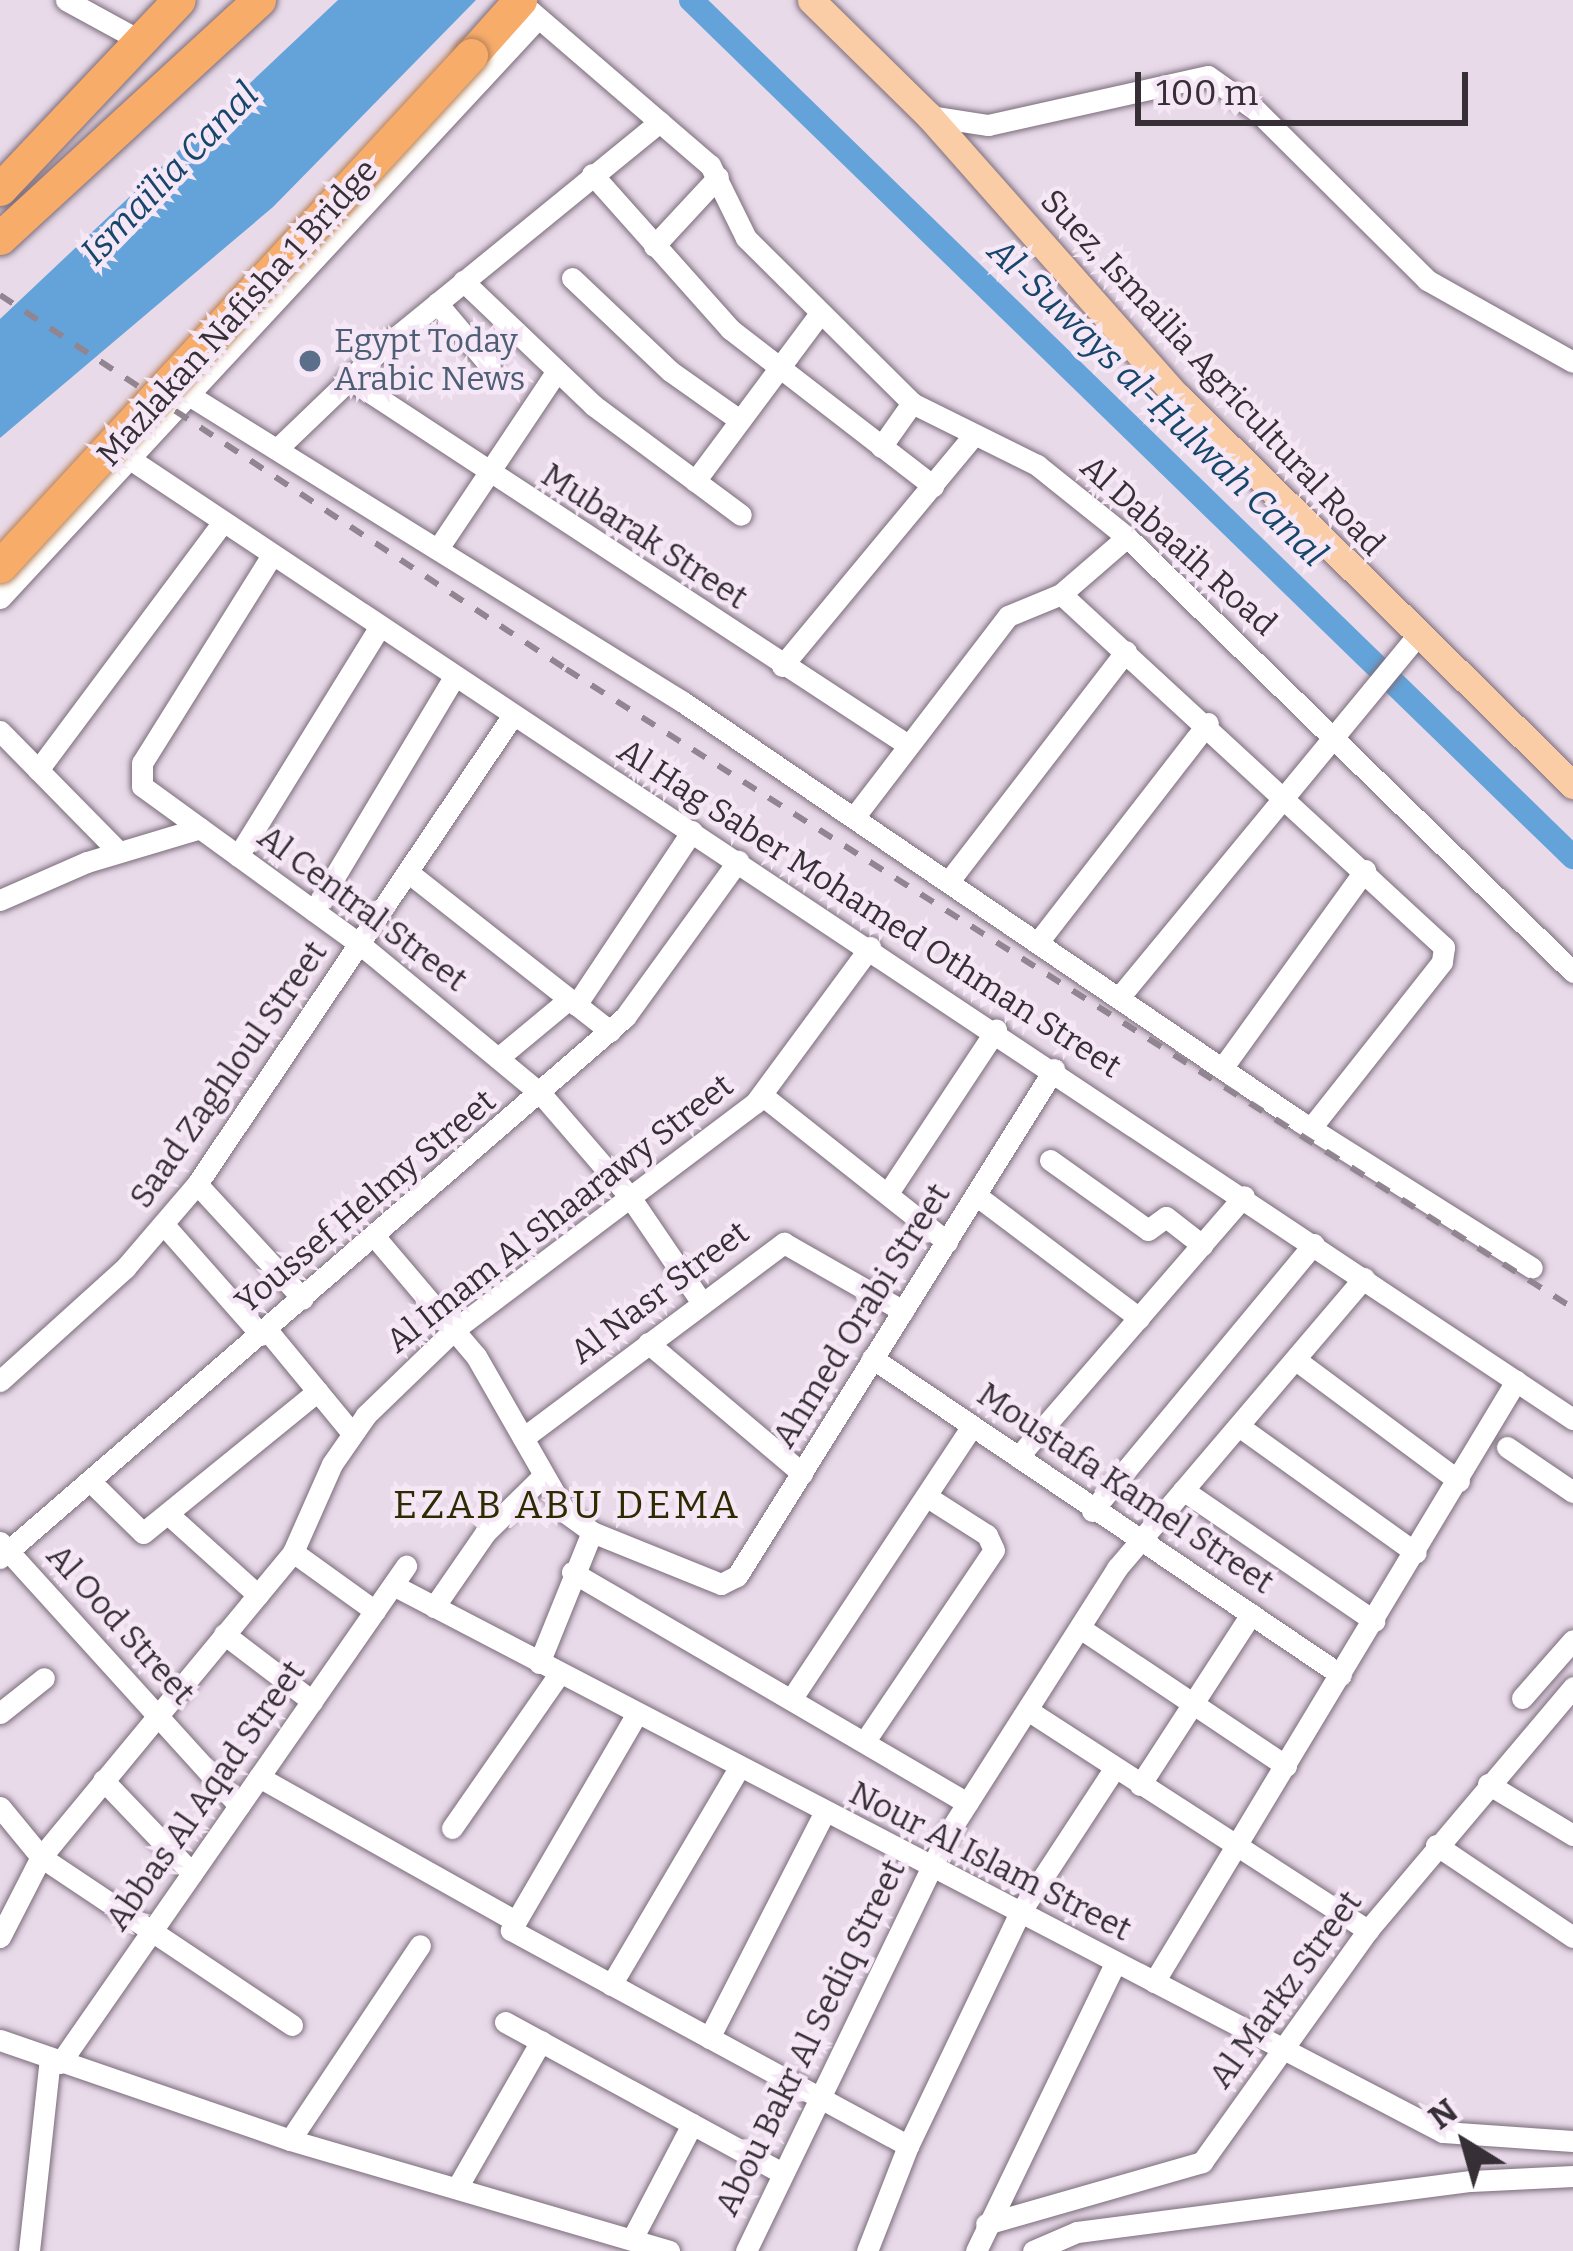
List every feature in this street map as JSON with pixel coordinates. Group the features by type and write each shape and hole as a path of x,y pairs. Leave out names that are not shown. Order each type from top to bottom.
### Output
{"highway":[{"path":"0,189 179,0"},
{"path":"0,238 259,0"},
{"name":"Mazlakan Nafisha 1 Bridge","path":"0,566 470,55 526,6"}],"main road":[{"name":"Suez, Ismailia Agricultural Road","path":"811,0 929,116 1178,397 1416,637 1573,785"}],"street":[{"path":"66,0 141,41"},
{"path":"0,598 526,6"},
{"name":"Al Dabaaih Road","path":"526,6 718,177 746,238 912,403 971,438 1037,465 1126,537 1573,972"},
{"path":"929,116 988,125 1208,76 1256,111 1427,280 1573,362"},
{"path":"279,447 348,378 660,122"},
{"path":"592,174 654,246 775,365 933,486"},
{"path":"654,246 718,177"},
{"path":"572,278 681,380 738,418"},
{"path":"463,281 556,372 741,514"},
{"path":"436,303 490,366"},
{"path":"695,481 775,365 820,313"},
{"path":"440,547 556,372"},
{"name":"Mubarak Street","path":"348,378 908,745"},
{"name":"Al Hag Saber Mohamed Othman Street","path":"184,392 440,547 855,816 1311,1128 1532,1268"},
{"path":"881,447 912,403"},
{"path":"782,666 971,438"},
{"name":"Al Hag Saber Mohamed Othman Street","path":"127,457 379,628 1054,1069 1573,1419"},
{"path":"38,770 223,522"},
{"path":"855,816 1008,616 1061,594 1126,537"},
{"name":"Al Central Street","path":"272,556 138,772 142,786 362,945 542,1095 630,1197 701,1303"},
{"path":"1061,594 1285,792 1446,952 1311,1128"},
{"path":"238,856 379,628"},
{"path":"1121,995 1416,637"},
{"path":"949,881 1126,651"},
{"path":"314,911 454,677"},
{"name":"Saad Zaghloul Street","path":"0,1381 164,1226 197,1184 513,715"},
{"path":"1039,942 1208,723"},
{"path":"0,731 118,851"},
{"path":"2,895 118,851 200,828"},
{"path":"498,1058 572,1002 692,831"},
{"name":"Youssef Helmy Street","path":"3,1550 91,1481 542,1095 610,1031 738,861"},
{"path":"1223,1067 1365,870"},
{"path":"410,873 610,1031"},
{"name":"Al Imam Al Shaarawy Street","path":"0,1937 41,1857 293,1552 351,1432 455,1329 763,1096 870,947"},
{"path":"888,1193 995,1030"},
{"name":"Ahmed Orabi Street","path":"375,1238 455,1329 566,1514 592,1532 727,1582 802,1473 1054,1069"},
{"path":"763,1096 947,1242"},
{"path":"1050,1160 1148,1230 1166,1217 1202,1245"},
{"path":"197,1184 303,1299"},
{"path":"976,1196 1138,1318"},
{"path":"1018,1457 1244,1196"},
{"path":"164,1226 351,1432"},
{"name":"Al Nasr Street","path":"523,1438 701,1303 792,1242 903,1310"},
{"path":"1092,1511 1314,1244"},
{"name":"Abou Bakr Al Sediq Street","path":"746,2251 930,1867 968,1803 1138,1541 1364,1277"},
{"path":"648,1343 802,1473"},
{"name":"Moustafa Kamel Street","path":"872,1358 1092,1511 1342,1675"},
{"path":"1296,1360 1459,1481"},
{"path":"1154,1982 1516,1381"},
{"path":"91,1481 139,1533 318,1391"},
{"path":"794,1695 929,1498 972,1426"},
{"path":"1240,1427 1416,1552"},
{"path":"1507,1447 1573,1492"},
{"path":"434,1607 485,1533 541,1478"},
{"path":"1184,1490 1374,1621"},
{"path":"865,1741 994,1550 988,1534 929,1498"},
{"path":"168,1514 258,1595"},
{"path":"452,1828 549,1669 572,1571 592,1532"},
{"name":"Al Ood Street","path":"3,1550 239,1806"},
{"path":"293,1552 375,1611"},
{"name":"Abbas Al Aqad Street","path":"55,2061 149,1936 406,1566"},
{"path":"572,1571 794,1695 968,1803"},
{"name":"Nour Al Islam Street","path":"393,1586 1278,2050 1455,2136 1573,2141"},
{"path":"1140,1786 1251,1614"},
{"path":"1080,1628 1286,1766"},
{"path":"224,1634 312,1701"},
{"path":"1522,1698 1573,1640"},
{"path":"0,1713 44,1678"},
{"name":"Al Markz Street","path":"986,2224 1190,2170 1214,2149 1278,2050 1368,1930 1488,1784 1570,1695"},
{"path":"1029,1712 1368,1930"},
{"path":"636,1715 512,1919 513,1932 908,2146"},
{"path":"611,1985 738,1768"},
{"path":"867,2251 908,2146 1019,1914 1114,1769"},
{"path":"259,1777 512,1919"},
{"path":"103,1780 192,1873"},
{"path":"1488,1784 1573,1835"},
{"path":"0,1807 41,1857 149,1936 292,2025"},
{"path":"710,2038 824,1813"},
{"path":"1436,1845 1573,1937"},
{"path":"290,2140 420,1945"},
{"path":"976,2251 1115,1964"},
{"path":"505,2022 780,2172"},
{"path":"0,2040 290,2140 669,2251"},
{"path":"458,2186 541,2042"},
{"path":"29,2251 55,2061"},
{"path":"632,2240 692,2124"},
{"path":"1033,2251 1077,2232 1471,2181 1573,2176"}],"water":[{"name":"Ismaïlia Canal","path":"338,0 476,0 273,207 0,438 0,319"}],"waterway":[{"name":"Al-Suways al-Ḥulwah Canal","path":"691,0 1573,857"}],"railway":[{"path":"0,295 566,669 1573,1308"}],"place":[{"name":"Egypt Today Arabic News","path":"310,361"}],"district":[{"name":"EZAB ABU DEMA","path":"567,1505"}]}
